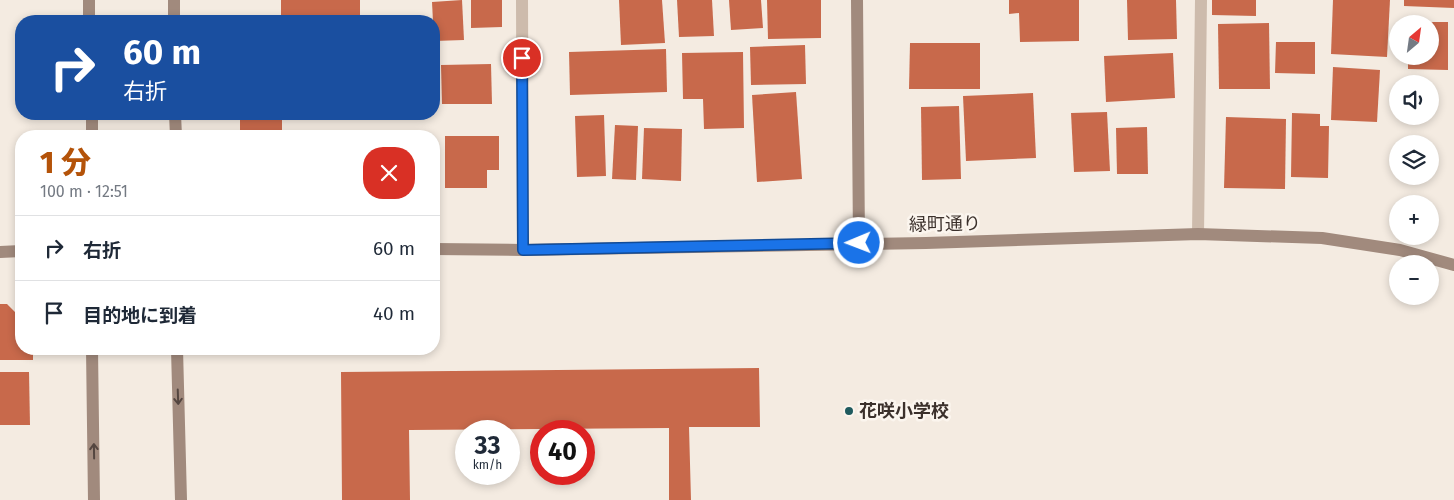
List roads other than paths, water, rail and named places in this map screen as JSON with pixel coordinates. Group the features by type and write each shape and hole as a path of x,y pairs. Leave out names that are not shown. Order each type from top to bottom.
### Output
{"street":[{"path":"89,0 89,15"},
{"path":"174,0 174,15"},
{"path":"522,0 523,250"},
{"path":"857,0 859,243"},
{"path":"1198,234 1201,0"},
{"name":"緑町通り","path":"440,249 523,250 946,242 1198,234 1322,238 1400,250 1454,265"},
{"path":"0,252 15,251"},
{"path":"92,355 94,500"},
{"path":"177,355 181,500"}],"place":[{"name":"花咲小学校","path":"849,411"}]}
